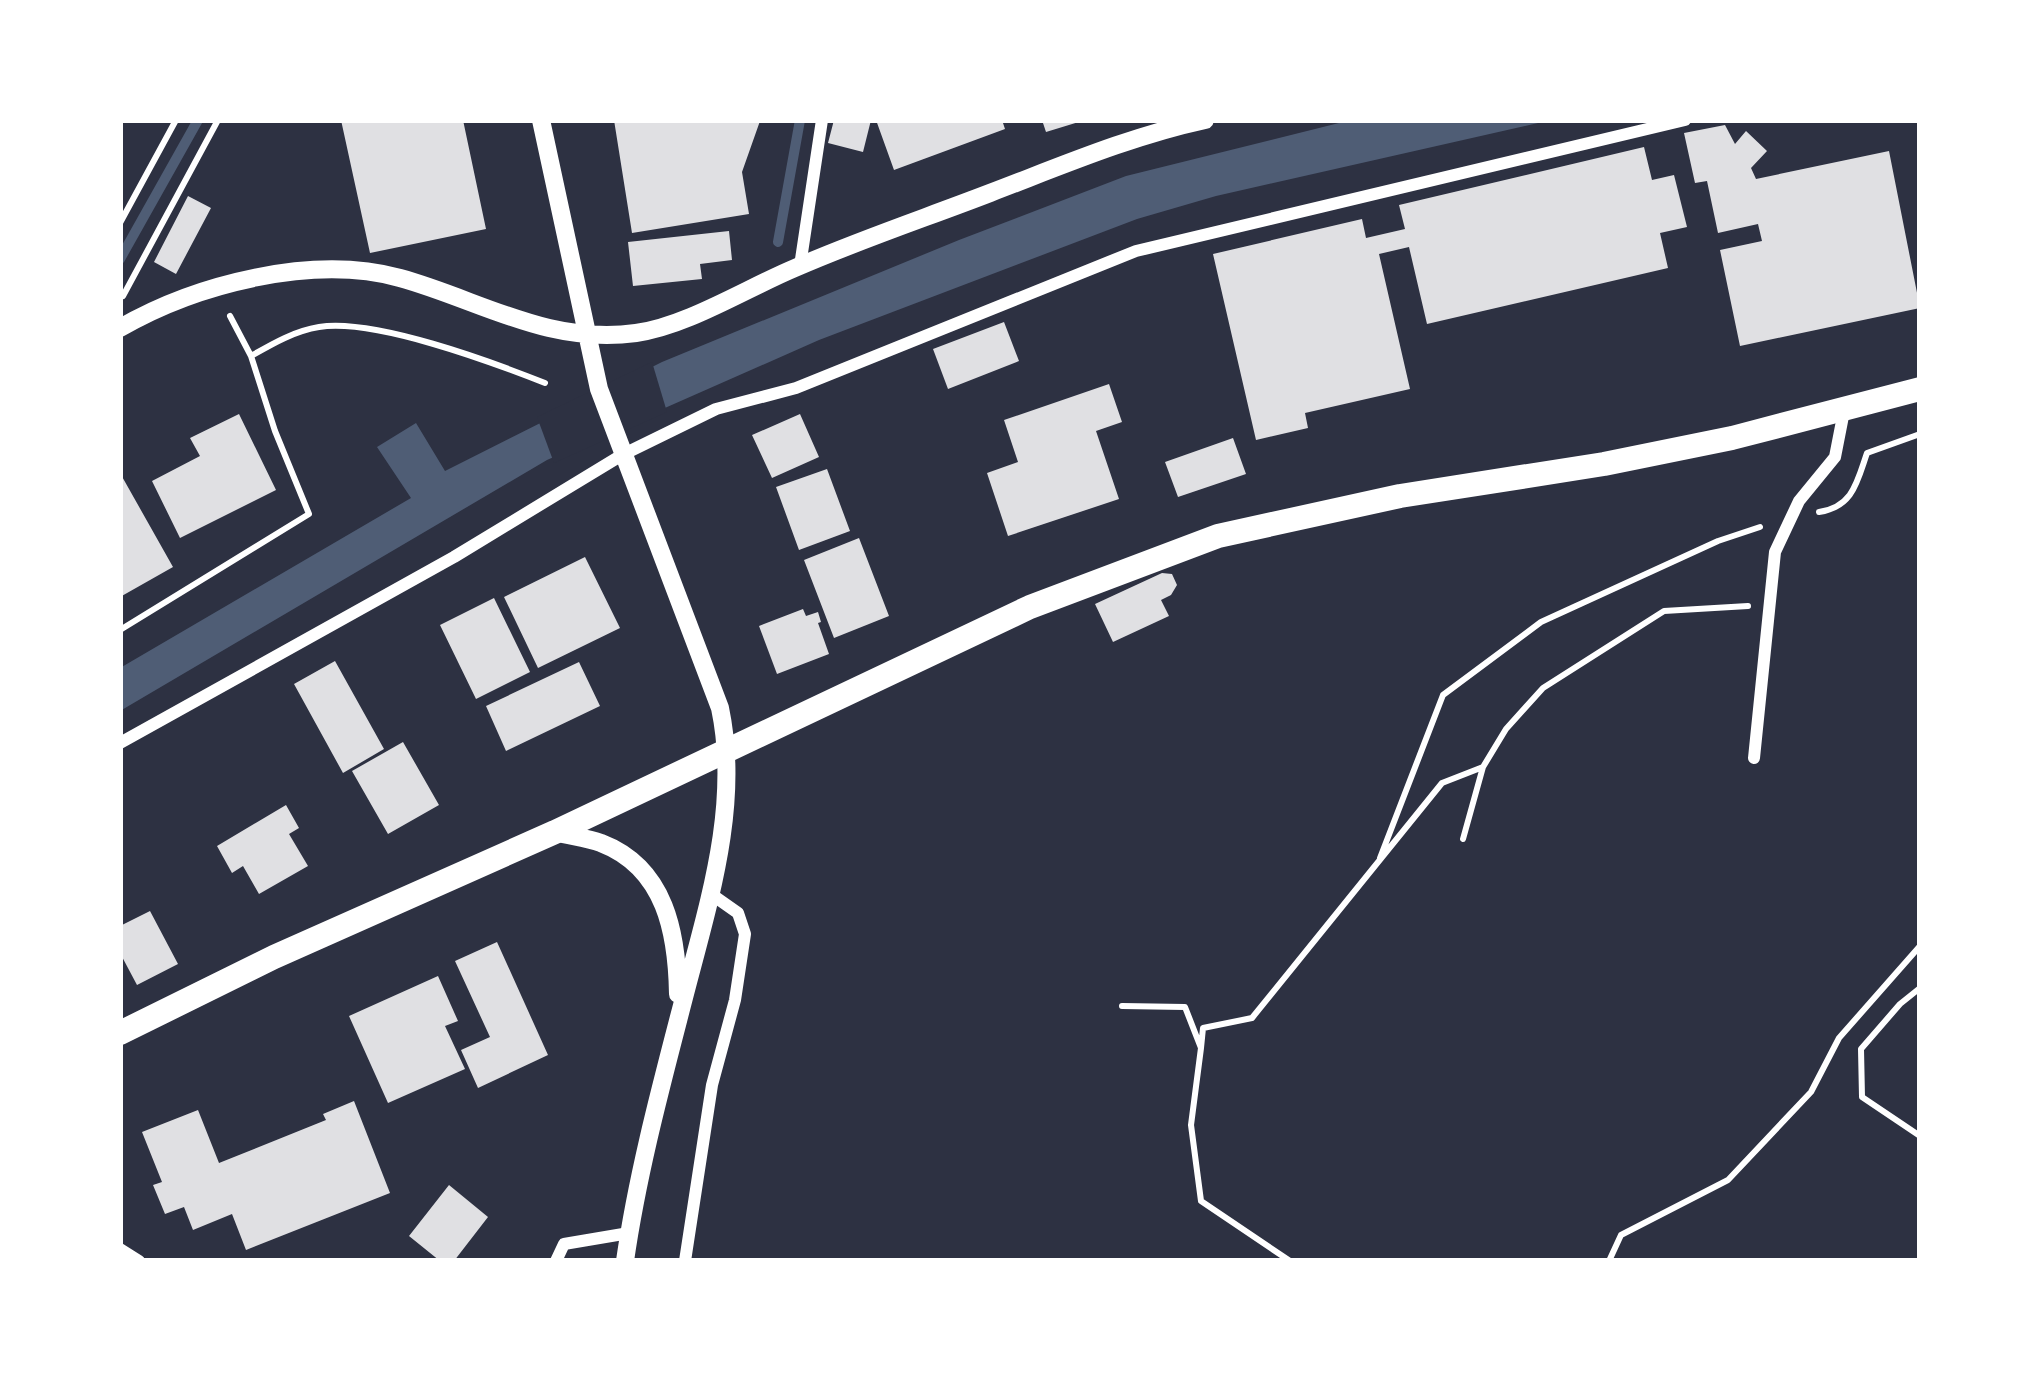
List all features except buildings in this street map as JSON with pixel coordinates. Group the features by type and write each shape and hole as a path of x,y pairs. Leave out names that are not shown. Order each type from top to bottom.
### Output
{"main road":[{"path":"120,1033 1030,607 1218,536 1400,496 1604,464 1920,389"}],"street":[{"path":"541,120 599,389 720,708 727,749 727,796 711,894 626,1261"},
{"path":"800,266 822,120"},
{"path":"120,328 152,310 209,291 332,268 401,278 503,318 586,334 626,334 663,326 800,266 1113,146 1205,120"},
{"path":"120,742 454,557 619,446 716,409 796,388 1136,251 1685,120"},
{"path":"1754,758 1774,552 1799,501 1835,457 1845,410"},
{"path":"555,832 604,844 628,860 669,910 677,952 679,1017"},
{"path":"685,1261 712,1085 735,1000 745,934 738,914 711,894"},
{"path":"556,1261 564,1244 629,1233"},
{"path":"120,1249 139,1261"}],"path":[{"path":"120,223 176,120"},
{"path":"120,304 218,120"},
{"path":"120,630 309,514 250,356 230,316"},
{"path":"250,356 321,326 357,327 460,353 545,383"},
{"path":"1380,858 1443,695 1541,622 1718,541 1792,516 1833,510 1852,496 1867,453 1920,434"},
{"path":"1463,838 1483,767 1506,728 1543,688 1664,611 1769,605"},
{"path":"1290,1261 1201,1201 1191,1124 1203,1028 1252,1018 1442,784 1483,767"},
{"path":"1609,1261 1621,1235 1728,1180 1810,1092 1839,1038 1920,946"},
{"path":"1920,988 1861,1049 1862,1097 1920,1136"},
{"path":"1122,1006 1185,1007 1201,1048"}],"water":[{"path":"1351,120 1551,120 1216,196 1137,219 819,340 547,460 120,711 120,668 411,498 377,447 416,423 445,471 662,362 959,240 1126,176"}],"pier":[{"path":"652,362 667,412 554,463 537,417"}],"waterway":[{"path":"120,259 198,120"},
{"path":"778,242 800,120"}]}
